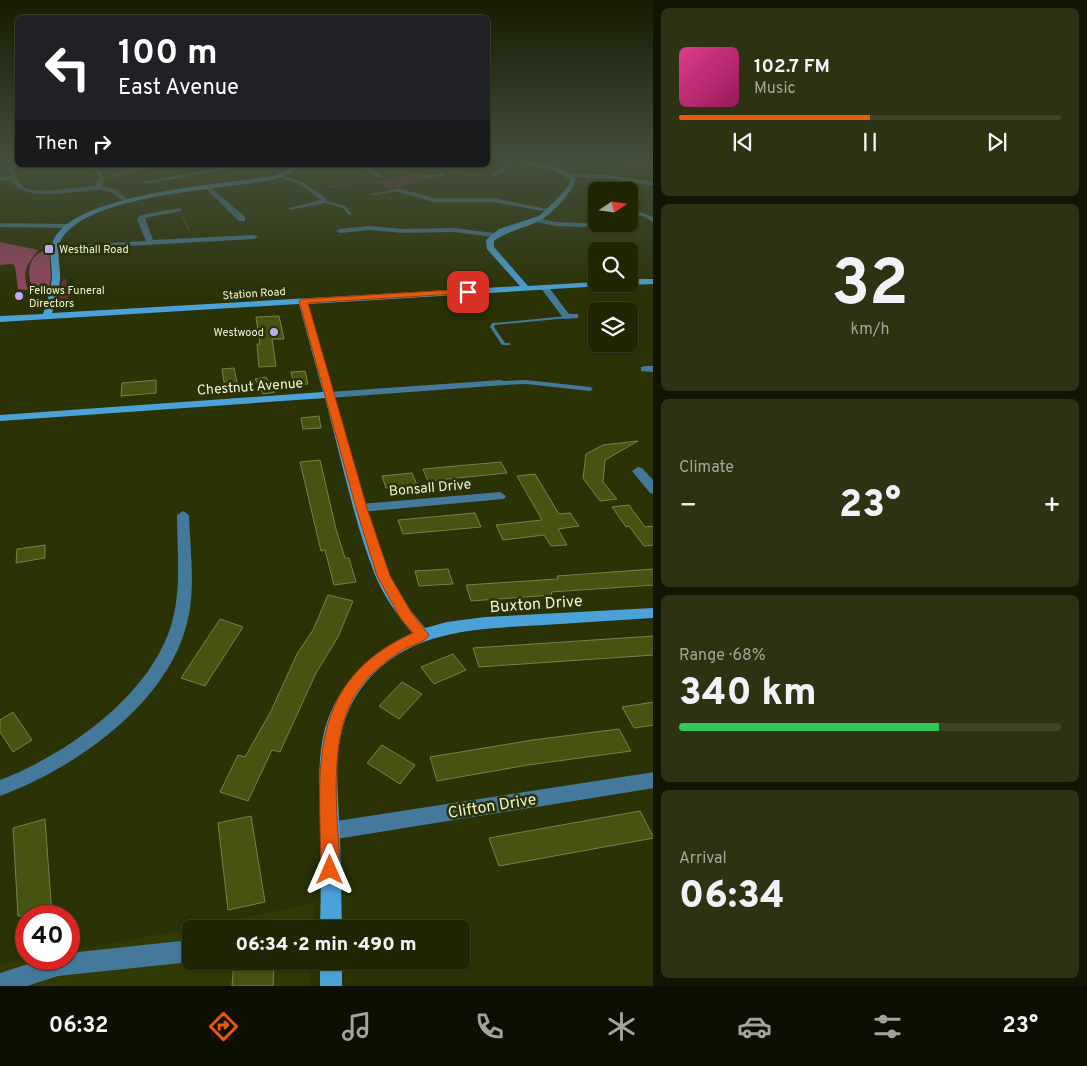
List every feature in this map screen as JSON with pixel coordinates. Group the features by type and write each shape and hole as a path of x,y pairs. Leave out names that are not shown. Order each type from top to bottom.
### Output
{"street":[{"path":"47,316 55,286 55,248 59,236 68,226 92,213 112,206"},
{"path":"227,206 242,220"},
{"path":"291,209 303,206"},
{"path":"526,206 549,210"},
{"path":"340,231 369,228 404,231 458,230 494,235 536,219 553,206"},
{"path":"150,242 141,220 143,216 179,210"},
{"path":"638,212 652,219"},
{"path":"536,219 555,224 585,225"},
{"path":"0,225 68,226"},
{"path":"55,248 253,235 261,245"},
{"path":"494,235 489,243 490,247 526,288"},
{"path":"638,282 653,281"},
{"name":"Station Road","path":"0,319 588,285"},
{"path":"544,287 571,317"},
{"path":"303,301 361,508 383,576 406,615 422,635"},
{"name":"Chestnut Avenue","path":"0,418 501,384"},
{"path":"638,471 651,484"},
{"name":"Bonsall Drive","path":"361,508 500,496"},
{"path":"0,788 36,774 74,750 133,702 155,675 175,638 181,614 184,583 183,515"},
{"name":"Buxton Drive","path":"331,920 328,766 331,738 338,713 351,688 364,672 388,652 422,635 463,625 653,613"},
{"name":"Clifton Drive","path":"330,831 653,780"},
{"path":"0,984 58,965 181,952"},
{"path":"330,986 331,970"}],"lane":[{"path":"341,206 350,214"},
{"path":"509,344 504,344 492,328 494,324 571,317"},
{"path":"501,384 526,382 590,389"}],"shaded area":[{"path":"0,242 38,250 25,273 28,290 18,289 13,264 0,265"},
{"path":"49,250 51,276 49,289 34,292 29,272 32,260 41,252"},
{"path":"63,279 66,279 69,309 56,307"},
{"path":"315,903 314,920 230,920"},
{"path":"182,929 182,970 311,970 310,986 0,986 0,965 15,962 15,970 80,970 80,950"}],"building":[{"path":"279,316 284,339 272,339 276,366 259,367 257,344 260,344 256,317"},
{"path":"234,368 238,387 225,388 222,369"},
{"path":"305,371 308,384 294,385 291,372"},
{"path":"266,377 275,392 263,394 255,379"},
{"path":"156,380 156,393 121,396 122,383"},
{"path":"319,416 321,428 303,429 301,418"},
{"path":"638,441 605,460 603,482 617,499 600,501 583,478 586,454 603,445"},
{"path":"320,460 336,529 345,558 349,558 356,582 334,585 325,550 321,551 300,462"},
{"path":"501,462 507,473 428,481 423,469"},
{"path":"412,473 417,485 386,488 382,476"},
{"path":"535,474 559,514 570,513 579,526 558,529 567,545 551,546 544,535 503,540 496,525 542,520 517,476"},
{"path":"629,505 645,527 653,526 653,545 644,546 629,526 626,527 612,507"},
{"path":"475,513 481,527 403,534 398,520"},
{"path":"45,545 45,558 16,563 17,549"},
{"path":"448,569 453,584 419,586 415,571"},
{"path":"653,569 653,585 551,592 552,595 471,601 466,585 558,579 557,576"},
{"path":"328,595 353,601 338,637 316,673 280,752 272,750 248,801 220,792 238,755 245,757 271,711 297,654 313,630"},
{"path":"220,619 243,627 205,686 181,678"},
{"path":"653,636 653,655 479,667 473,648"},
{"path":"453,654 466,670 434,684 421,667"},
{"path":"402,682 422,694 399,719 379,706"},
{"path":"653,702 653,725 634,728 622,707"},
{"path":"13,712 32,740 13,752 0,732 0,720"},
{"path":"619,729 631,751 528,765 437,781 430,757 533,740"},
{"path":"382,745 415,765 400,784 367,763"},
{"path":"640,811 653,836 653,838 499,866 489,838"},
{"path":"251,816 265,902 228,910 218,823"},
{"path":"45,819 51,905 17,905 13,828"},
{"path":"233,970 274,970 273,986 232,986"}],"place":[{"name":"Westhall Road","path":"49,249"},
{"name":"Fellows Funeral Directors","path":"19,296"},
{"name":"Westwood","path":"274,332"}],"route":[{"path":"330,870 328,766 331,738 338,713 351,688 364,672 400,645 422,635 406,615 383,576 361,508 303,301 468,292"}]}
